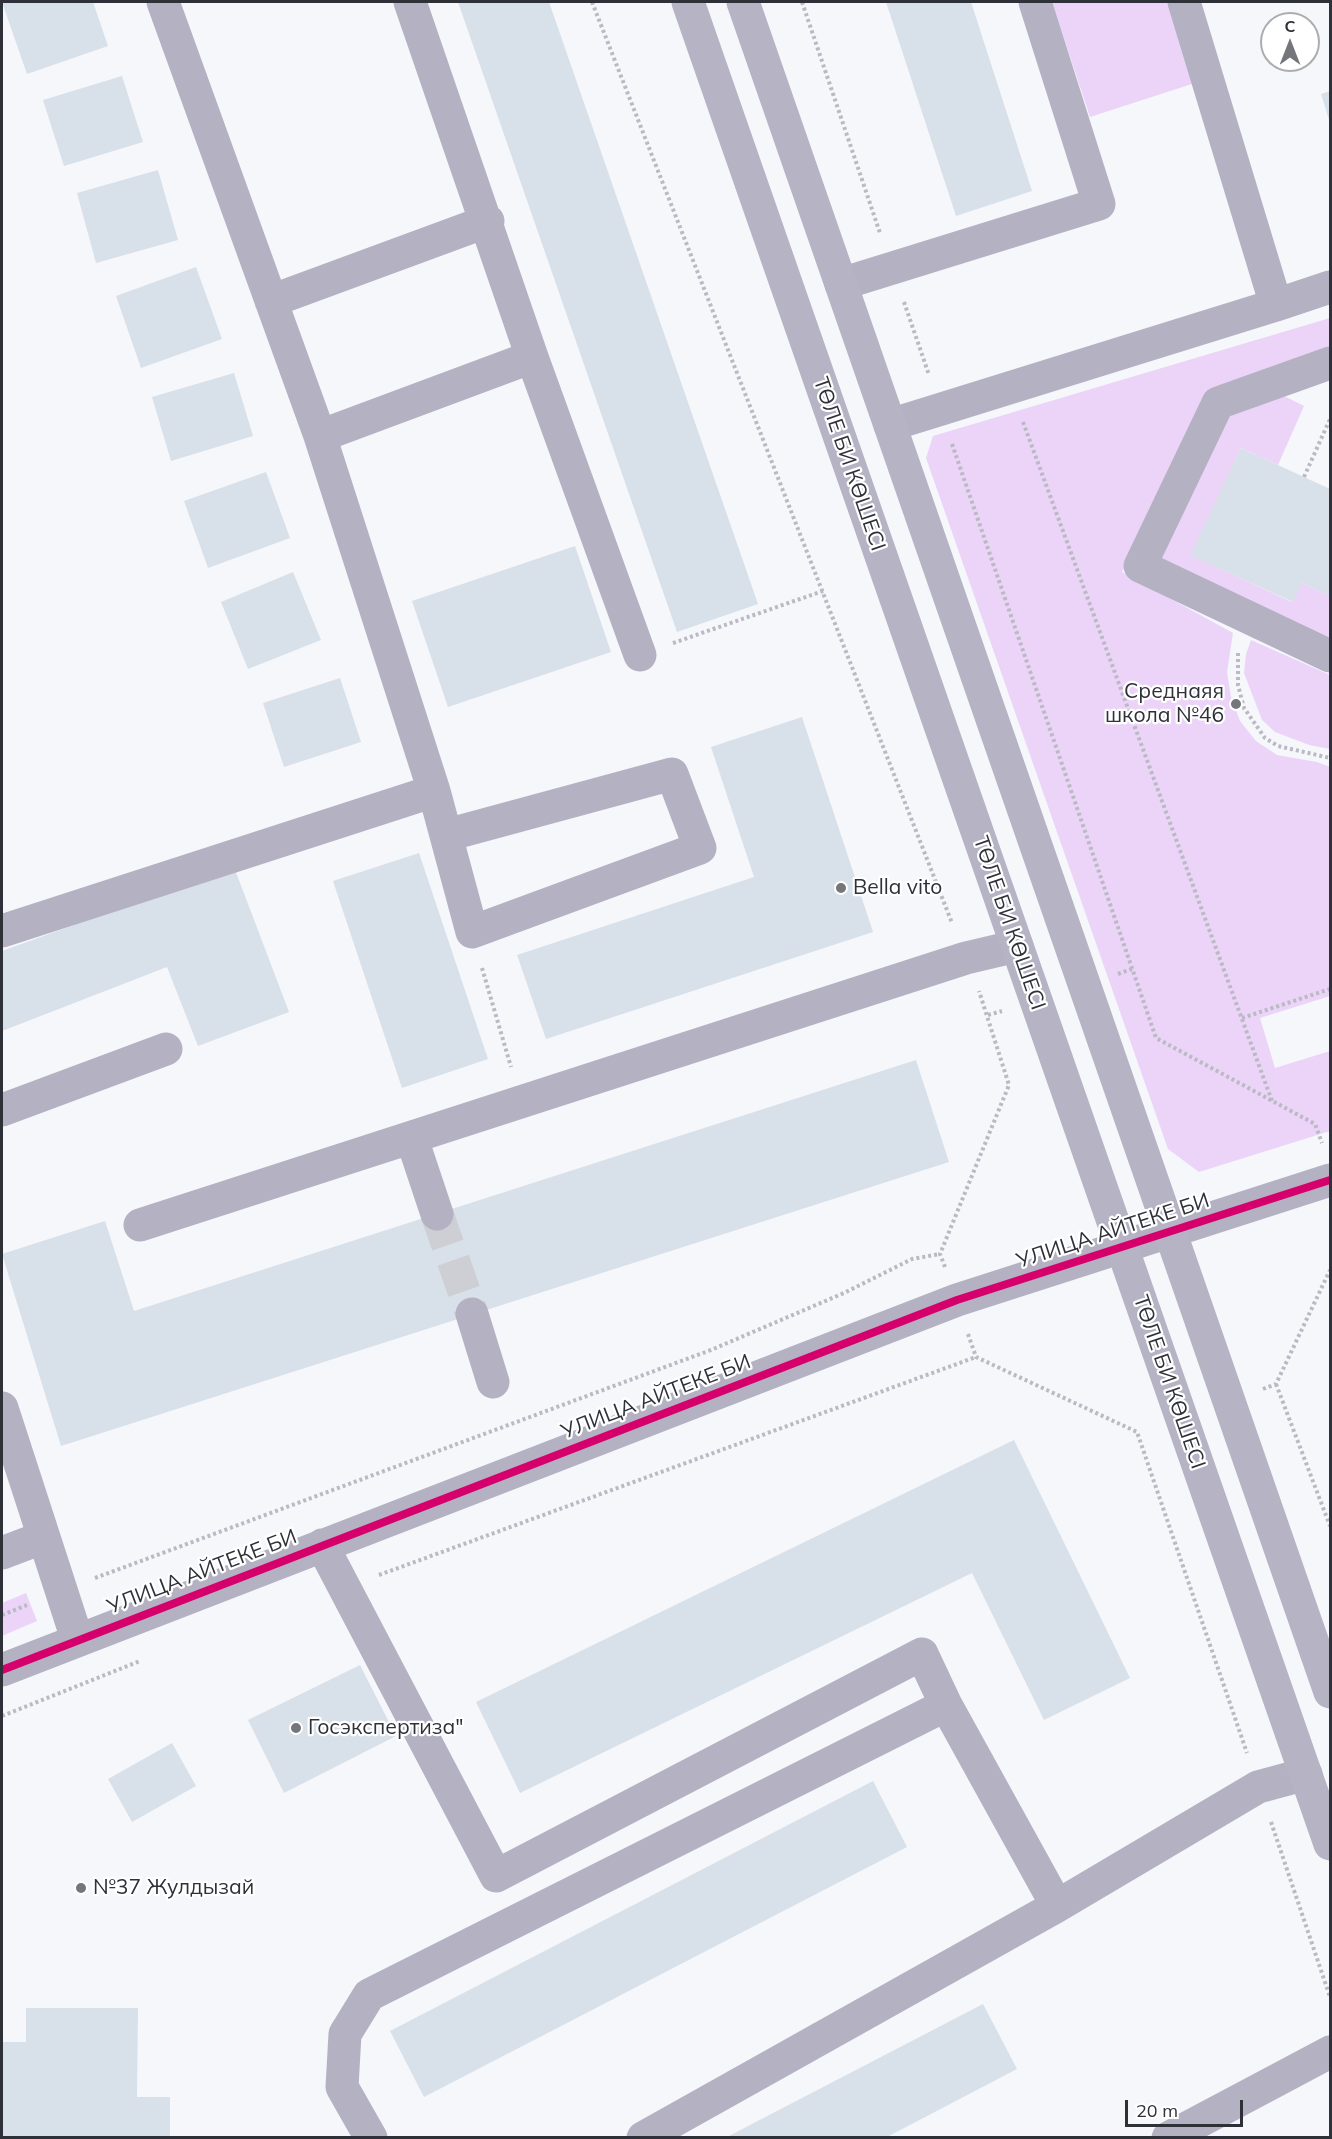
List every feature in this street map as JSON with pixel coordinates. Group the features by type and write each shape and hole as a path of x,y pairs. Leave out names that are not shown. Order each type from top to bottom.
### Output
{"main road":[{"name":"ТӨЛЕ БИ КӨШЕСІ","path":"688,2 1330,1844"},
{"path":"743,2 1330,1692"}],"street":[{"path":"163,2 320,436 434,791 472,932 700,848 672,774 447,834"},
{"path":"410,2 488,221 532,357 640,655"},
{"path":"841,284 1099,204 1035,2"},
{"path":"1184,2 1276,305"},
{"path":"271,301 488,221"},
{"path":"890,425 1330,287"},
{"path":"320,436 532,357"},
{"path":"1327,374 1218,403 1140,566 1330,656"},
{"path":"2,931 434,791"},
{"path":"140,1225 412,1139 966,958 1017,946"},
{"path":"2,1110 166,1049"},
{"path":"412,1139 437,1214"},
{"name":"УЛИЦА АЙТЕКЕ БИ","path":"2,1670 77,1639 957,1300 1330,1180"},
{"path":"472,1314 494,1382"},
{"path":"2,1408 77,1639"},
{"path":"2,1552 44,1538"},
{"path":"322,1545 495,1876 922,1654 946,1705 1057,1906"},
{"path":"371,2138 342,2087 345,2034 369,1995 946,1705"},
{"path":"642,2138 1057,1906 1258,1787 1306,1773"},
{"path":"1168,2138 1330,2052"}],"path":[{"path":"592,2 966,958 988,1016 1010,1085 940,1254 976,1357"},
{"path":"802,2 1155,1038 1315,1124 1323,1145"},
{"path":"1010,387 1272,1101"},
{"path":"1304,477 1330,419"},
{"path":"640,655 823,591"},
{"path":"1251,619 1242,636 1237,667 1238,685 1244,708 1265,738 1278,746 1330,758"},
{"path":"472,932 521,1103"},
{"path":"1242,1018 1330,989"},
{"path":"2,1615 61,1591 711,1350 844,1293 912,1259 940,1254"},
{"path":"345,1587 976,1357 1137,1432 1330,1997"},
{"path":"1276,1384 1330,1526"},
{"path":"2,1716 140,1661"}],"shaded area":[{"path":"1052,2 1172,2 1198,82 1090,117"},
{"path":"1330,318 1330,350 1208,393 1122,572 1233,633 1227,672 1231,697 1240,721 1256,741 1277,755 1317,762 1330,767 1330,996 1260,1018 1275,1068 1330,1051 1330,1131 1199,1172 1168,1149 926,458 933,436"},
{"path":"1282,395 1304,406 1278,465 1241,448 1191,555 1292,602 1302,583 1330,596 1330,641 1163,564 1159,551 1224,415"},
{"path":"1251,640 1330,675 1330,749 1309,745 1275,732 1262,720 1244,673 1246,654"},
{"path":"26,1593 37,1621 2,1636 2,1603"}],"building":[{"path":"2,2 93,2 108,46 27,74"},
{"path":"458,2 549,2 758,604 677,632"},
{"path":"886,2 971,2 1032,191 956,216"},
{"path":"122,76 143,142 64,166 43,100"},
{"path":"1330,91 1330,123 1321,94"},
{"path":"158,170 178,240 96,263 77,193"},
{"path":"196,267 222,339 141,368 116,296"},
{"path":"234,373 253,436 171,461 152,397"},
{"path":"1241,448 1330,489 1330,596 1302,583 1293,602 1190,555"},
{"path":"266,472 290,538 208,568 184,501"},
{"path":"575,546 611,652 448,707 412,601"},
{"path":"293,572 321,640 248,669 221,602"},
{"path":"340,678 361,742 284,767 263,703"},
{"path":"802,717 873,932 546,1039 517,955 754,877 711,747"},
{"path":"419,853 488,1059 402,1088 333,881"},
{"path":"234,867 289,1012 198,1046 167,967 2,1031 2,951"},
{"path":"916,1060 949,1162 61,1446 2,1254 105,1221 134,1311"},
{"path":"1014,1440 1130,1678 1044,1720 972,1573 520,1793 476,1702"},
{"path":"360,1665 396,1736 284,1793 248,1720"},
{"path":"172,1743 196,1786 132,1822 108,1779"},
{"path":"873,1781 907,1847 424,2097 390,2031"},
{"path":"983,2004 1017,2069 885,2138 725,2138"},
{"path":"26,2008 138,2008 137,2097 170,2097 170,2138 2,2138 2,2042 26,2042"}],"tunnel":[{"path":"437,1214 472,1314"}],"cycle path":[{"path":"2,1670 957,1300 1330,1180"}],"place":[{"name":"Среднаяя школа №46","path":"1236,704"},
{"name":"Bella vito","path":"841,888"},
{"name":"Госэкспертиза\"","path":"296,1728"},
{"name":"№37 Жулдызай","path":"81,1888"}]}
